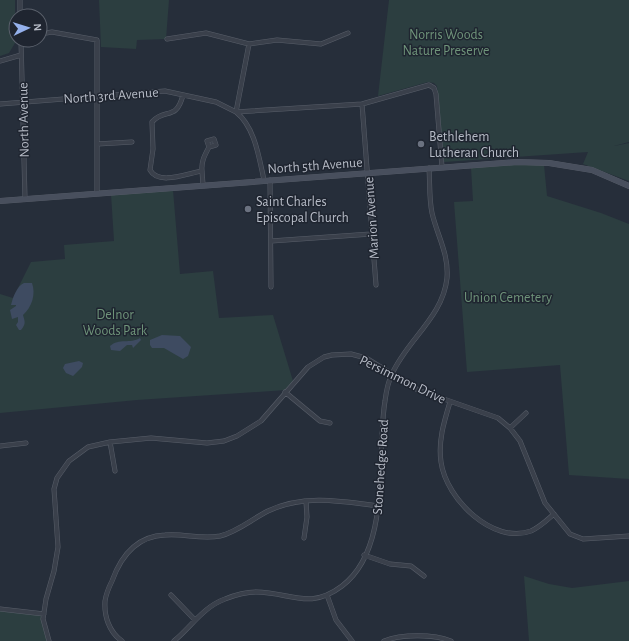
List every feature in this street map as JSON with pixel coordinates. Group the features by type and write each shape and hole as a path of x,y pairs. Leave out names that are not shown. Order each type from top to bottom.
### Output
{"main road":[{"name":"North 5th Avenue","path":"0,201 517,162 549,163 592,170 629,186"}],"street":[{"path":"48,33 52,32 98,40 97,193"},
{"path":"167,39 206,33 250,44 277,40 321,44 348,33"},
{"path":"236,112 250,44"},
{"name":"North Avenue","path":"21,48 25,199"},
{"path":"0,61 21,55"},
{"path":"236,112 362,104 423,86 431,86 436,94 442,167"},
{"name":"North 3rd Avenue","path":"0,104 165,91 216,102 236,112"},
{"path":"183,95 180,105 176,110 156,118 152,122 153,149 150,170 157,176 167,178 202,171"},
{"name":"Marion Avenue","path":"362,104 376,285"},
{"path":"236,112 241,117 254,140 267,180 271,241 271,287"},
{"path":"97,144 132,142"},
{"path":"203,185 201,163 210,147"},
{"name":"Stonehedge Road","path":"174,641 195,620 216,603 243,594 264,593 300,600 327,595 351,578 364,555 373,533 378,506 384,402 392,374 407,350 432,316 445,287 447,264 446,253 432,210 430,168"},
{"path":"271,241 371,234"},
{"name":"Persimmon Drive","path":"49,641 44,614 57,554 58,531 54,502 54,489 58,478 69,461 88,447 110,442 151,438 192,443 224,441 237,436 261,421 308,367 324,357 332,355 342,354 360,356 418,390 498,418 510,428 520,441 545,503 570,534 583,539 629,536"},
{"path":"285,392 320,421 330,423"},
{"path":"450,402 441,433 441,464 449,487 464,508 484,523 512,532 531,531 541,526 554,514"},
{"path":"510,428 526,414"},
{"path":"110,442 115,471"},
{"path":"0,446 26,443"},
{"path":"122,641 115,634 108,622 105,611 105,598 120,560 132,548 153,536 166,534 201,538 220,536 233,531 276,508 306,501 331,500 378,506"},
{"path":"304,538 307,517 306,501"},
{"path":"364,555 390,564 411,566 424,576"},
{"path":"171,595 195,620"},
{"path":"327,595 336,620 350,639 344,641"},
{"path":"0,609 44,614"},
{"path":"384,641 408,637 434,637 451,641"}],"green space":[{"path":"0,0 15,0 15,8 8,8 8,48 12,48 9,53 0,56"},
{"path":"99,0 169,0 166,39 137,40 136,49 101,47"},
{"name":"Norris Woods Nature Preserve","path":"389,0 629,0 629,142 614,146 629,143 629,181 583,164 588,152 444,162 437,86 434,83 428,82 378,96"},
{"name":"Union Cemetery","path":"512,165 544,165 547,196 601,213 629,224 629,479 569,475 560,365 467,372 454,202 473,201 471,168"},
{"name":"Delnor Woods Park","path":"173,190 180,274 213,271 219,318 273,315 293,381 286,390 137,400 0,413 0,294 13,298 31,262 65,259 64,245 114,241 111,194"},
{"path":"524,576 549,584 572,588 629,581 629,641 529,641"},
{"path":"0,610 42,615 48,641 0,641"}],"water":[{"path":"24,283 32,283 34,292 31,304 23,315 25,321 24,326 21,330 19,330 16,325 18,322 18,317 12,319 10,310 16,306 11,305 13,299 17,289"},
{"path":"162,335 180,336 191,347 188,356 183,359 164,348 152,348 150,345 150,340"},
{"path":"140,338 141,340 133,348 132,345 127,345 120,351 111,350 110,346 117,342 132,341"},
{"path":"79,361 83,363 82,367 73,376 66,373 63,368 65,364"}],"place":[{"name":"Bethlehem Lutheran Church","path":"421,144"},
{"name":"Saint Charles Episcopal Church","path":"248,209"}]}
